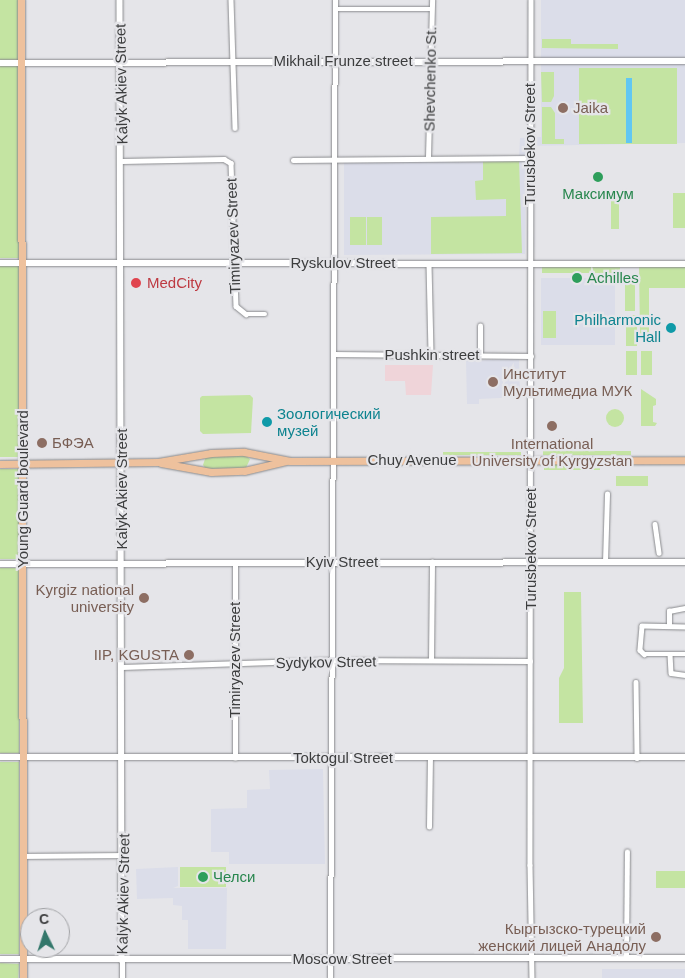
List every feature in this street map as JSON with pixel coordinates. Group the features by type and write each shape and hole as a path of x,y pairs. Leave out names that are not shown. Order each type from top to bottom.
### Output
{"main road":[{"name":"Young Guard boulevard","path":"21,0 23,464 21,758 23,978"},
{"name":"Mikhail Frunze street","path":"0,63 430,60 685,62"},
{"name":"Chuy Avenue","path":"0,464 158,462 204,454 244,452 290,461"},
{"name":"Chuy Avenue","path":"158,462 211,472 244,471 290,461 685,460"},
{"name":"Kyiv Street","path":"0,564 685,562"},
{"name":"Toktogul Street","path":"0,758 530,759 685,757"},
{"name":"Moscow Street","path":"0,959 685,958"}],"street":[{"name":"Kalyk Akiev Street","path":"120,0 122,62 122,666 124,855 122,978"},
{"path":"231,0 236,128"},
{"path":"330,978 334,0"},
{"name":"Shevchenko St.","path":"428,157 432,0"},
{"name":"Turusbekov Street","path":"531,0 530,759 532,978"},
{"path":"334,9 432,9"},
{"path":"293,160 428,157 530,158"},
{"name":"Timiryazev Street","path":"122,161 224,159 230,164 236,306 246,314 265,314"},
{"name":"Ryskulov Street","path":"0,263 685,264"},
{"path":"429,264 431,355"},
{"path":"480,326 480,355"},
{"name":"Pushkin street","path":"333,354 531,356"},
{"path":"605,562 607,494"},
{"path":"655,524 659,552"},
{"path":"431,660 432,562"},
{"name":"Timiryazev Street","path":"235,563 235,758"},
{"path":"670,626 669,611 685,608"},
{"path":"685,626 641,628 640,650 644,654 685,654"},
{"path":"670,654 671,673 685,675"},
{"name":"Sydykov Street","path":"122,666 332,660 530,661"},
{"path":"636,682 638,758"},
{"path":"429,827 430,758"},
{"path":"626,958 627,852"},
{"path":"22,856 124,855"}],"shaded area":[{"path":"541,0 685,0 685,143 526,146 525,254 344,255 344,160 519,159 520,138 541,137"},
{"path":"541,278 615,278 615,345 541,345"},
{"path":"519,359 520,397 479,399 479,404 467,404 466,361"},
{"path":"385,365 433,365 431,395 406,395 405,381 385,381"},
{"path":"323,769 325,864 229,864 229,852 211,852 211,809 247,808 247,790 270,789 269,770"},
{"path":"178,867 178,886 173,888 227,888 226,949 188,949 188,920 182,920 182,906 173,905 173,898 137,899 136,869"},
{"path":"602,969 685,969 685,978 602,978"}],"green space":[{"path":"0,0 20,0 20,60 0,60"},
{"path":"542,39 571,39 571,44 618,44 618,49 542,48"},
{"path":"0,66 20,66 20,258 0,258"},
{"path":"579,68 677,68 677,144 579,144"},
{"path":"541,72 554,72 554,96 551,102 542,102"},
{"path":"542,107 551,107 555,113 555,139 564,139 564,144 542,144"},
{"path":"483,158 519,159 522,253 431,254 431,217 506,216 506,199 476,200 475,181 483,180"},
{"path":"611,190 619,190 619,229 611,229"},
{"path":"673,193 685,193 685,228 673,228"},
{"path":"350,217 366,217 366,245 350,245"},
{"path":"367,217 382,217 382,245 367,245"},
{"path":"0,266 20,266 20,457 0,457"},
{"path":"639,266 685,266 685,288 649,288 649,333 645,336 640,333"},
{"path":"542,267 620,267 620,273 542,273"},
{"path":"625,277 635,277 635,311 625,311"},
{"path":"543,311 556,311 556,338 543,338"},
{"path":"626,315 637,315 637,346 626,346"},
{"path":"626,351 637,351 637,375 626,375"},
{"path":"641,351 652,351 652,375 641,375"},
{"path":"641,389 656,399 656,405 653,406 653,422 657,423 655,426 641,426"},
{"path":"250,395 253,398 251,433 203,434 200,431 200,398 202,396"},
{"path":"611,409 619,409 624,414 622,425 611,427 606,422 606,414"},
{"path":"543,451 631,451 631,455 543,455"},
{"path":"443,452 521,452 521,455 443,455"},
{"path":"243,454 250,459 246,468 206,469 203,465 206,456"},
{"path":"544,464 600,464 600,470 544,470"},
{"path":"0,469 19,469 19,559 0,559"},
{"path":"616,476 648,476 648,486 616,486"},
{"path":"0,568 19,568 19,753 0,753"},
{"path":"564,592 581,592 583,723 559,723 559,678 564,668"},
{"path":"0,762 19,762 19,954 0,954"},
{"name":"Челси","path":"180,867 226,867 226,887 180,887"},
{"path":"656,871 685,871 685,888 656,888"},
{"path":"0,963 19,964 18,978 0,978"}],"water":[{"path":"626,78 632,78 632,143 626,143"}],"place":[{"name":"Jaika","path":"563,108"},
{"name":"Максимум","path":"598,177"},
{"name":"Achilles","path":"577,278"},
{"name":"MedCity","path":"136,283"},
{"name":"Philharmonic Hall","path":"671,328"},
{"name":"Институт Мультимедиа МУК","path":"493,382"},
{"name":"Зоологический музей","path":"267,422"},
{"name":"International University of Kyrgyzstan","path":"552,426"},
{"name":"БФЭА","path":"42,443"},
{"name":"Kyrgiz national university","path":"144,598"},
{"name":"IIP, KGUSTA","path":"189,655"},
{"name":"Челси","path":"203,877"},
{"name":"Кыргызско-турецкий женский лицей Анадолу","path":"656,937"}]}
